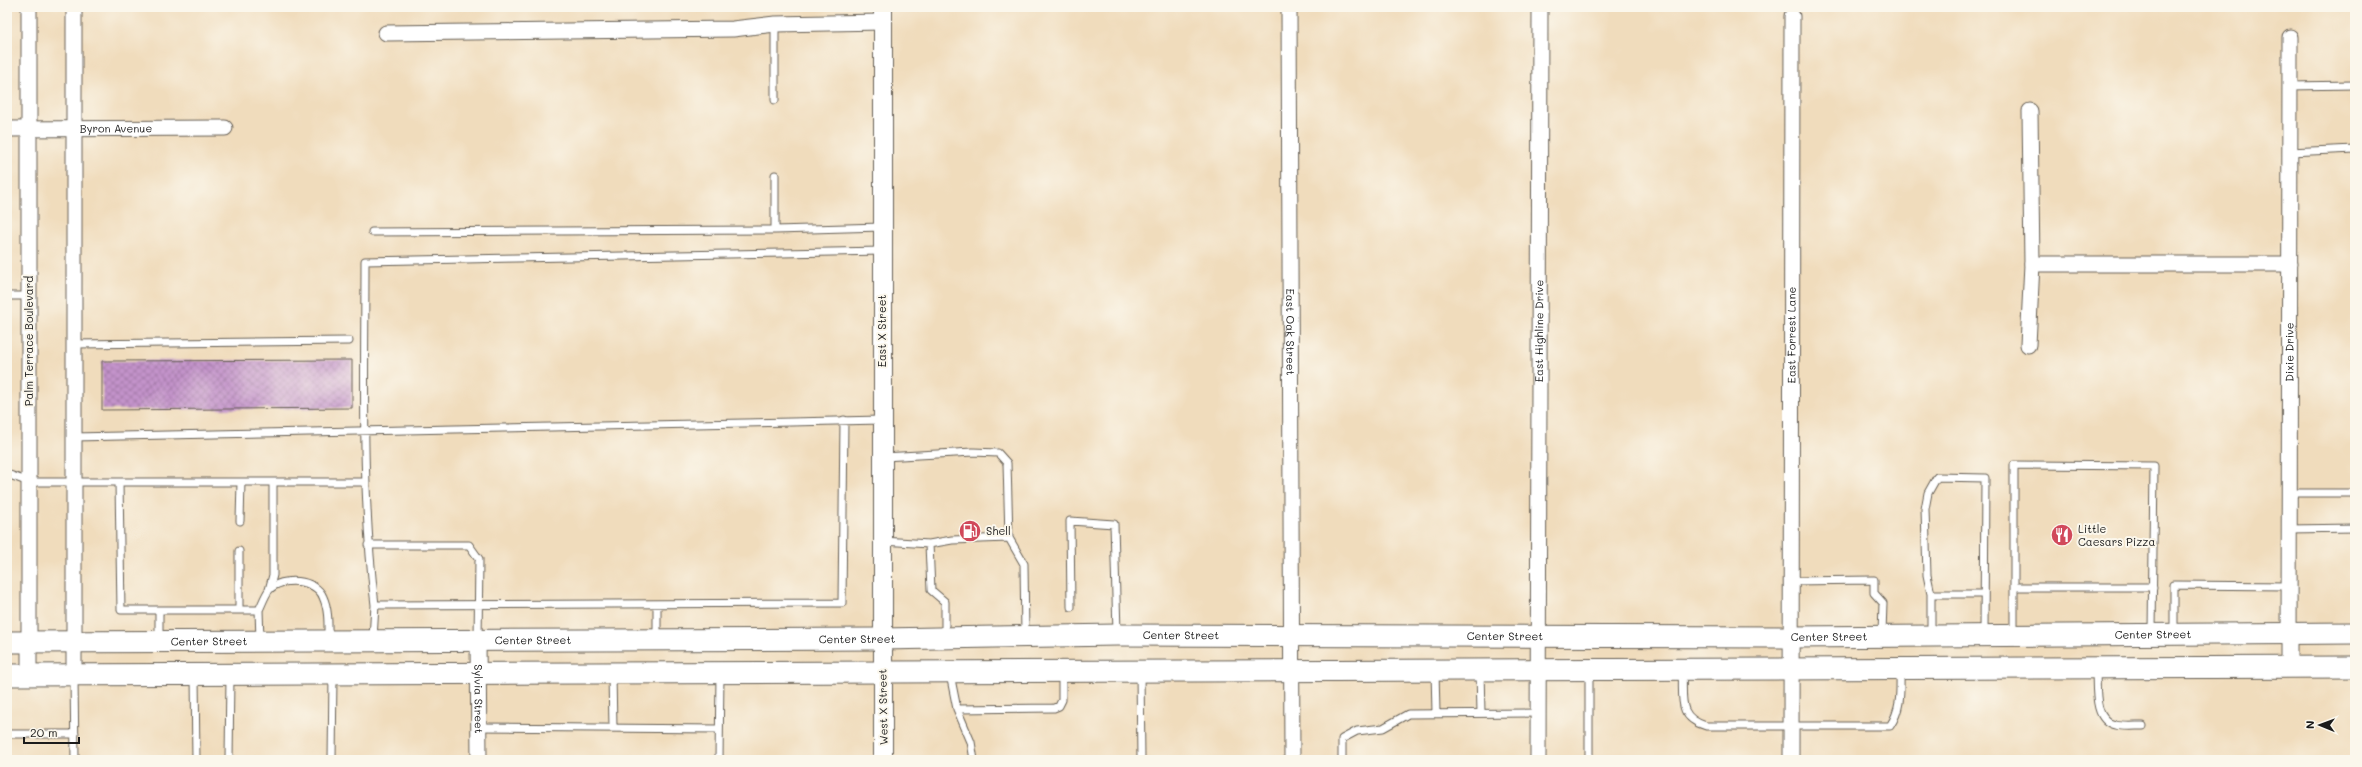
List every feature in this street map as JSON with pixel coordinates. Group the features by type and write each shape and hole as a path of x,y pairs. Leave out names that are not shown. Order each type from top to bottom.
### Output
{"main road":[{"name":"Center Street","path":"7,642 373,639 657,639 882,655 950,672 1140,672 1292,664 1435,671 1480,671 1538,654 1589,671 1682,671 1791,654 1882,636 2355,633"},
{"name":"Center Street","path":"7,675 720,672 882,655 945,638 1117,635 1292,637 1538,654 1791,654 1900,670 2355,667"},
{"path":"2096,635 2096,668"},
{"path":"195,674 197,640"}],"street":[{"name":"Palm Terrace Boulevard","path":"28,7 30,128 29,675"},
{"path":"74,7 74,675"},
{"name":"East Oak Street","path":"1289,7 1292,760"},
{"name":"East Highline Drive","path":"1538,760 1540,7"},
{"path":"386,33 734,29 883,14"},
{"name":"East X Street","path":"882,655 883,14"},
{"name":"East Forrest Lane","path":"1791,760 1792,16"},
{"name":"Dixie Drive","path":"2289,667 2290,37"},
{"path":"2028,345 2032,264 2030,110"},
{"name":"Byron Avenue","path":"7,129 225,128"},
{"path":"2032,264 2290,264"},
{"name":"Sylvia Street","path":"478,639 479,760"},
{"name":"West X Street","path":"882,655 883,760"}],"lane":[{"path":"775,24 775,100"},
{"path":"2289,86 2355,85"},
{"path":"2289,152 2355,149"},
{"path":"775,230 776,175"},
{"path":"372,232 775,230 882,227"},
{"path":"373,639 375,605 368,545 366,482 365,261 882,251"},
{"path":"7,296 29,296"},
{"path":"73,344 349,341"},
{"path":"375,605 842,603 844,420"},
{"path":"74,437 882,420"},
{"path":"882,457 973,452 998,453 1007,463 1009,538 1024,564 1025,637"},
{"path":"2014,635 2014,465 2154,466 2152,634"},
{"path":"7,474 29,482 366,482"},
{"path":"1931,636 1931,594 1927,575 1925,509 1928,493 1937,477 1985,478 1984,636"},
{"path":"119,482 121,610 259,610"},
{"path":"240,521 241,482"},
{"path":"260,640 259,610 269,590 273,575 273,482"},
{"path":"2289,493 2355,493"},
{"path":"1071,607 1070,521 1114,524 1117,635"},
{"path":"2289,529 2355,528"},
{"path":"882,541 929,544 952,540 1009,538"},
{"path":"929,544 931,590 945,602 945,638"},
{"path":"368,545 469,545 479,559 480,605 478,639"},
{"path":"239,551 239,610"},
{"path":"1791,581 1874,580 1874,593 1883,603 1882,636"},
{"path":"269,590 282,583 294,581 314,585 322,595 327,607 328,640"},
{"path":"2174,634 2174,585 2290,586"},
{"path":"2014,587 2153,587"},
{"path":"1931,594 1984,594"},
{"path":"657,604 657,639"},
{"path":"159,610 159,641"},
{"path":"2096,668 2098,707 2105,720 2114,725 2143,726"},
{"path":"1682,671 1684,712 1689,719 1706,726 1890,726 1896,718 1900,703 1900,670"},
{"path":"1435,671 1436,713"},
{"path":"1480,671 1481,713"},
{"path":"1589,671 1589,760"},
{"path":"612,672 612,728"},
{"path":"719,760 720,672"},
{"path":"950,672 957,709 971,742 974,760"},
{"path":"957,709 1059,706 1062,700 1062,672"},
{"path":"1140,672 1141,760"},
{"path":"195,674 196,760"},
{"path":"229,760 230,674"},
{"path":"332,760 333,674"},
{"path":"74,675 75,760"},
{"path":"1342,760 1342,739 1357,731 1383,728 1408,714 1538,713"},
{"path":"479,728 719,729"},
{"path":"7,734 75,734"}],"building":[{"path":"352,360 352,408 102,410 102,361"}],"place":[{"name":"Shell","path":"970,531"},
{"name":"Little Caesars Pizza","path":"2062,535"}]}
